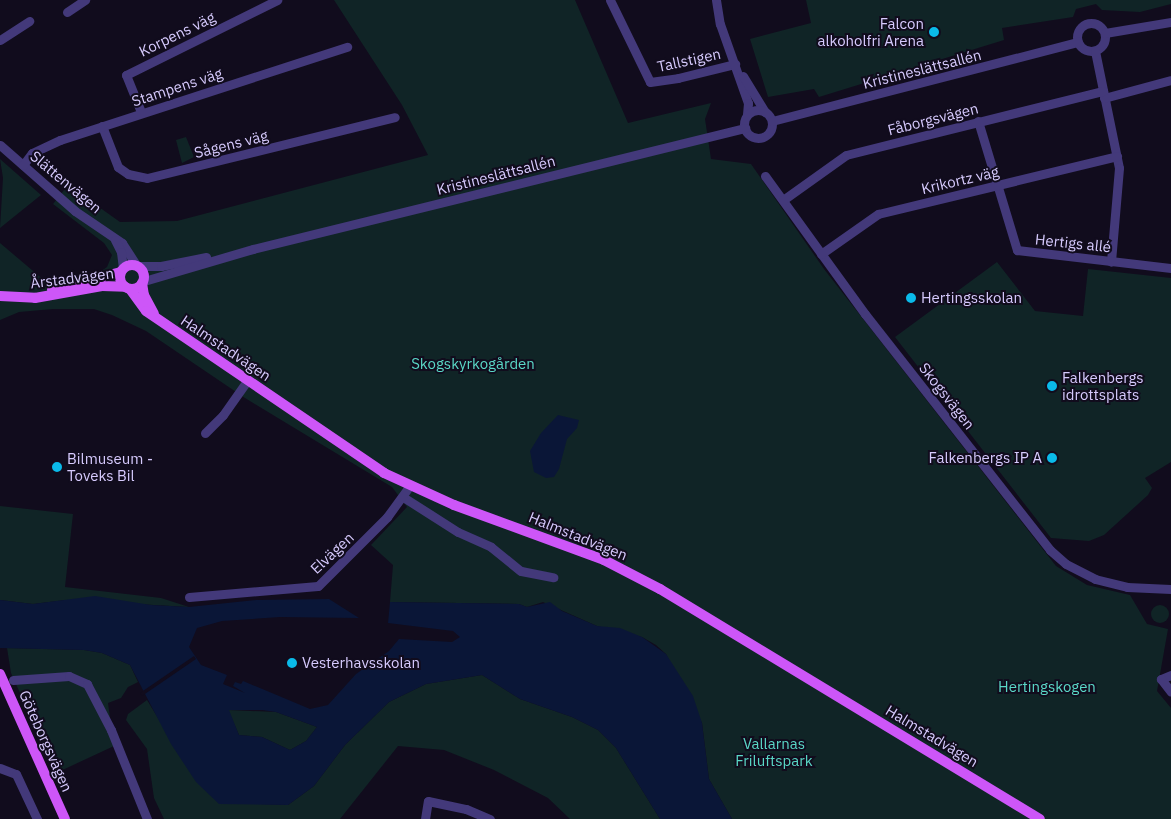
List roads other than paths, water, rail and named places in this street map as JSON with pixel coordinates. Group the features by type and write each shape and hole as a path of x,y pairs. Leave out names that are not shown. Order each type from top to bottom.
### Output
{"main road":[{"path":"130,265 138,266 143,273 143,282 127,288 120,280 122,270 130,265"},
{"name":"Årstadvägen","path":"23,299 122,270"},
{"name":"Halmstadvägen","path":"143,282 144,296 156,317"},
{"name":"Årstadvägen","path":"0,303 102,286 127,288"},
{"name":"Halmstadvägen","path":"127,288 140,305 247,381 351,452 409,486 604,560 660,589 1040,819"},
{"path":"0,296 23,299"},
{"name":"Göteborgsvägen","path":"0,674 65,819"}],"street":[{"name":"Korpens väg","path":"141,112 126,75 277,0"},
{"name":"Tallstigen","path":"610,0 650,82 678,78 735,64"},
{"path":"716,0 735,64 748,103 744,128 751,136 761,138 770,132 772,121 735,64"},
{"path":"67,12 82,1"},
{"path":"1,38 29,21"},
{"path":"1105,33 1171,22"},
{"path":"1087,24 1097,24 1105,33 1105,43 1095,52 1084,50 1078,42 1079,31 1087,24"},
{"name":"Kristineslättsallén","path":"772,121 1078,42"},
{"name":"Stampens väg","path":"23,164 42,146 141,112 347,47"},
{"path":"1095,52 1117,156 1118,191 1111,262"},
{"name":"Fåborgsvägen","path":"783,200 846,155 978,121 1171,80"},
{"path":"747,115 756,110 766,112"},
{"name":"Sågens väg","path":"102,126 118,167 133,176 147,178 396,117"},
{"name":"Hertigs allé","path":"978,121 1017,250 1171,268"},
{"name":"Kristineslättsallén","path":"143,282 253,249 744,128"},
{"name":"Slättenvägen","path":"0,145 75,211 128,250 138,266"},
{"name":"Krikortz väg","path":"821,254 878,214 1117,156"},
{"name":"Skogsvägen","path":"765,176 821,254 1050,550 1066,564 1095,580 1127,587 1171,589"},
{"path":"115,240 121,252 122,270"},
{"name":"Kristineslättsallén","path":"138,266 161,266 253,249"},
{"path":"205,433 223,415 247,381"},
{"name":"Elvägen","path":"188,597 318,586 366,540 403,497 409,486"},
{"path":"403,497 458,532 491,547 521,571 552,577"},
{"path":"1171,675 1161,679 1171,692"},
{"path":"13,680 69,676 87,684 111,730 147,819"},
{"path":"0,768 16,774 37,819"},
{"path":"425,819 428,801 466,809 490,819"}],"water":[{"path":"558,415 579,420 577,428 567,439 559,469 554,477 546,478 534,472 530,451 541,433"},
{"path":"95,596 151,605 189,607 256,600 329,599 359,618 280,617 222,621 197,628 189,647 201,665 227,675 223,684 245,693 233,686 235,682 241,684 243,681 310,709 328,705 356,674 389,651 399,639 452,642 460,637 453,631 388,623 390,602 519,604 527,607 550,602 562,611 597,626 620,628 642,637 666,654 693,696 702,723 709,779 732,819 660,819 616,748 598,730 572,717 520,699 482,675 426,684 389,702 345,745 314,786 288,805 219,804 196,782 171,744 130,665 102,653 84,650 0,648 0,600 33,604","holes":["229,710 276,712 317,727 306,741 290,750 262,737 239,735"]}],"place":[{"name":"Falcon alkoholfri Arena","path":"934,32"},
{"name":"Hertingsskolan","path":"911,298"},
{"name":"Falkenbergs idrottsplats","path":"1052,386"},
{"name":"Falkenbergs IP A","path":"1052,458"},
{"name":"Bilmuseum - Toveks Bil","path":"57,467"},
{"name":"Vesterhavsskolan","path":"292,663"}],"park label":[{"name":"Skogskyrkogården","path":"473,364"},
{"name":"Hertingskogen","path":"1047,687"},
{"name":"Vallarnas Friluftspark","path":"774,752"}]}
